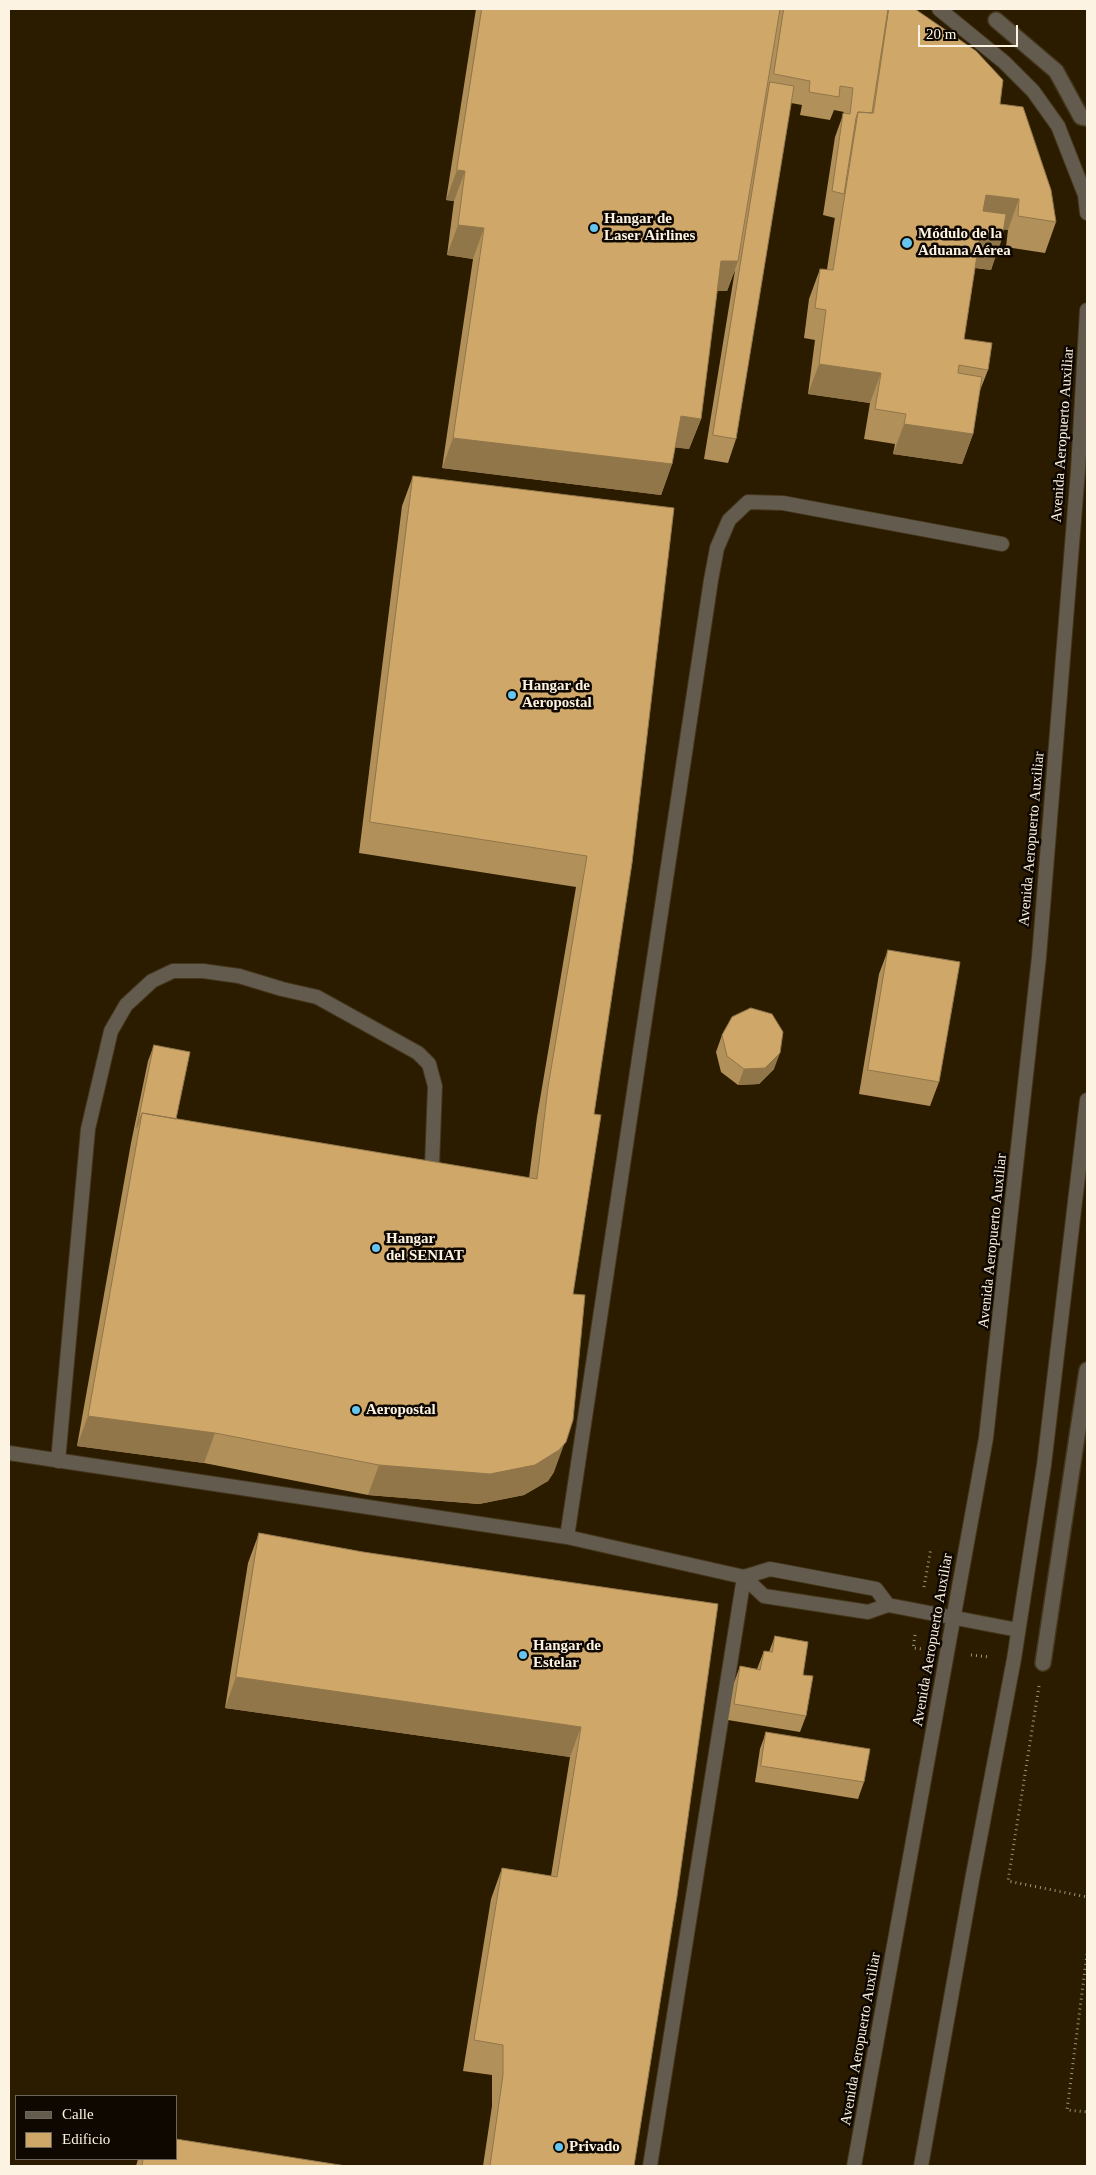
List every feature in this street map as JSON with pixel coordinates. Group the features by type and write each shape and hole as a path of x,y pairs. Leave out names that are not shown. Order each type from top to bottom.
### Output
{"street":[{"path":"996,20 1056,71 1081,117 1087,118"},
{"path":"1043,1663 1087,1370"}],"lane":[{"path":"939,9 1004,62 1033,91 1058,126 1085,195 1087,213"},
{"name":"Avenida Aeropuerto Auxiliar","path":"854,2166 986,1438 1039,957 1078,470 1087,310"},
{"path":"568,1537 711,580 717,548 729,520 748,502 783,503 1002,544"},
{"path":"58,1461 88,1128 111,1031 126,1004 152,981 173,972 203,971 239,976 317,997 418,1053 430,1064 435,1086 432,1166"},
{"path":"921,2166 1018,1630 1044,1465 1087,1100"},
{"path":"9,1453 568,1537 744,1577 770,1569 876,1589 888,1605"},
{"path":"744,1577 764,1596 868,1612 888,1605 1018,1630"},
{"path":"650,2166 744,1577"}],"path":[{"path":"1087,1954 1067,2110 1087,2112"}],"building":[{"name":"Hangar de Laser Airlines","path":"482,9 780,9 738,261 721,261 701,419 681,416 672,464 453,438 484,228 458,225 465,171 457,170"},
{"path":"784,9 888,9 872,113 858,112 844,194 832,191 843,113 850,114 853,88 840,86 839,97 809,92 810,81 774,74"},
{"name":"Módulo de la Aduana Aérea","path":"889,9 915,9 976,51 1003,80 1000,104 1023,107 1051,190 1056,222 1018,216 1019,199 986,195 983,211 1006,214 1002,239 980,236 964,339 992,343 988,370 959,365 958,373 982,377 973,434 904,424 906,414 875,409 881,373 819,364 826,310 815,308 820,269 833,270 858,112 873,113"},
{"path":"770,82 794,86 736,439 713,435"},
{"path":"413,476 674,508 632,863 594,1114 601,1115 573,1294 585,1295 573,1420 566,1442 559,1450 535,1465 490,1474 379,1465 215,1433 88,1416 142,1113 537,1179 548,1087 587,856 370,822"},
{"path":"888,950 960,962 939,1082 868,1070"},
{"path":"751,1008 772,1014 783,1032 780,1053 765,1068 744,1069 727,1056 722,1035 732,1017"},
{"path":"154,1045 190,1052 176,1119 142,1113 137,1127"},
{"path":"259,1533 363,1552 718,1604 677,1896 634,2166 490,2166 503,2075 503,2045 474,2040 502,1868 557,1877 581,1727 236,1677"},
{"path":"775,1636 808,1642 803,1675 813,1676 806,1716 734,1704 740,1666 760,1670 764,1651 772,1652"},
{"path":"766,1732 870,1749 864,1782 761,1766"},
{"path":"178,2139 346,2166 142,2166 143,2160 178,2160"}],"place":[{"name":"Hangar de Laser Airlines","path":"594,228"},
{"name":"Módulo de la Aduana Aérea","path":"907,243"},
{"name":"Hangar de Aeropostal","path":"512,695"},
{"name":"Hangar del SENIAT","path":"376,1248"},
{"name":"Aeropostal","path":"356,1410"},
{"name":"Hangar de Estelar","path":"523,1655"},
{"name":"Privado","path":"559,2147"}]}
